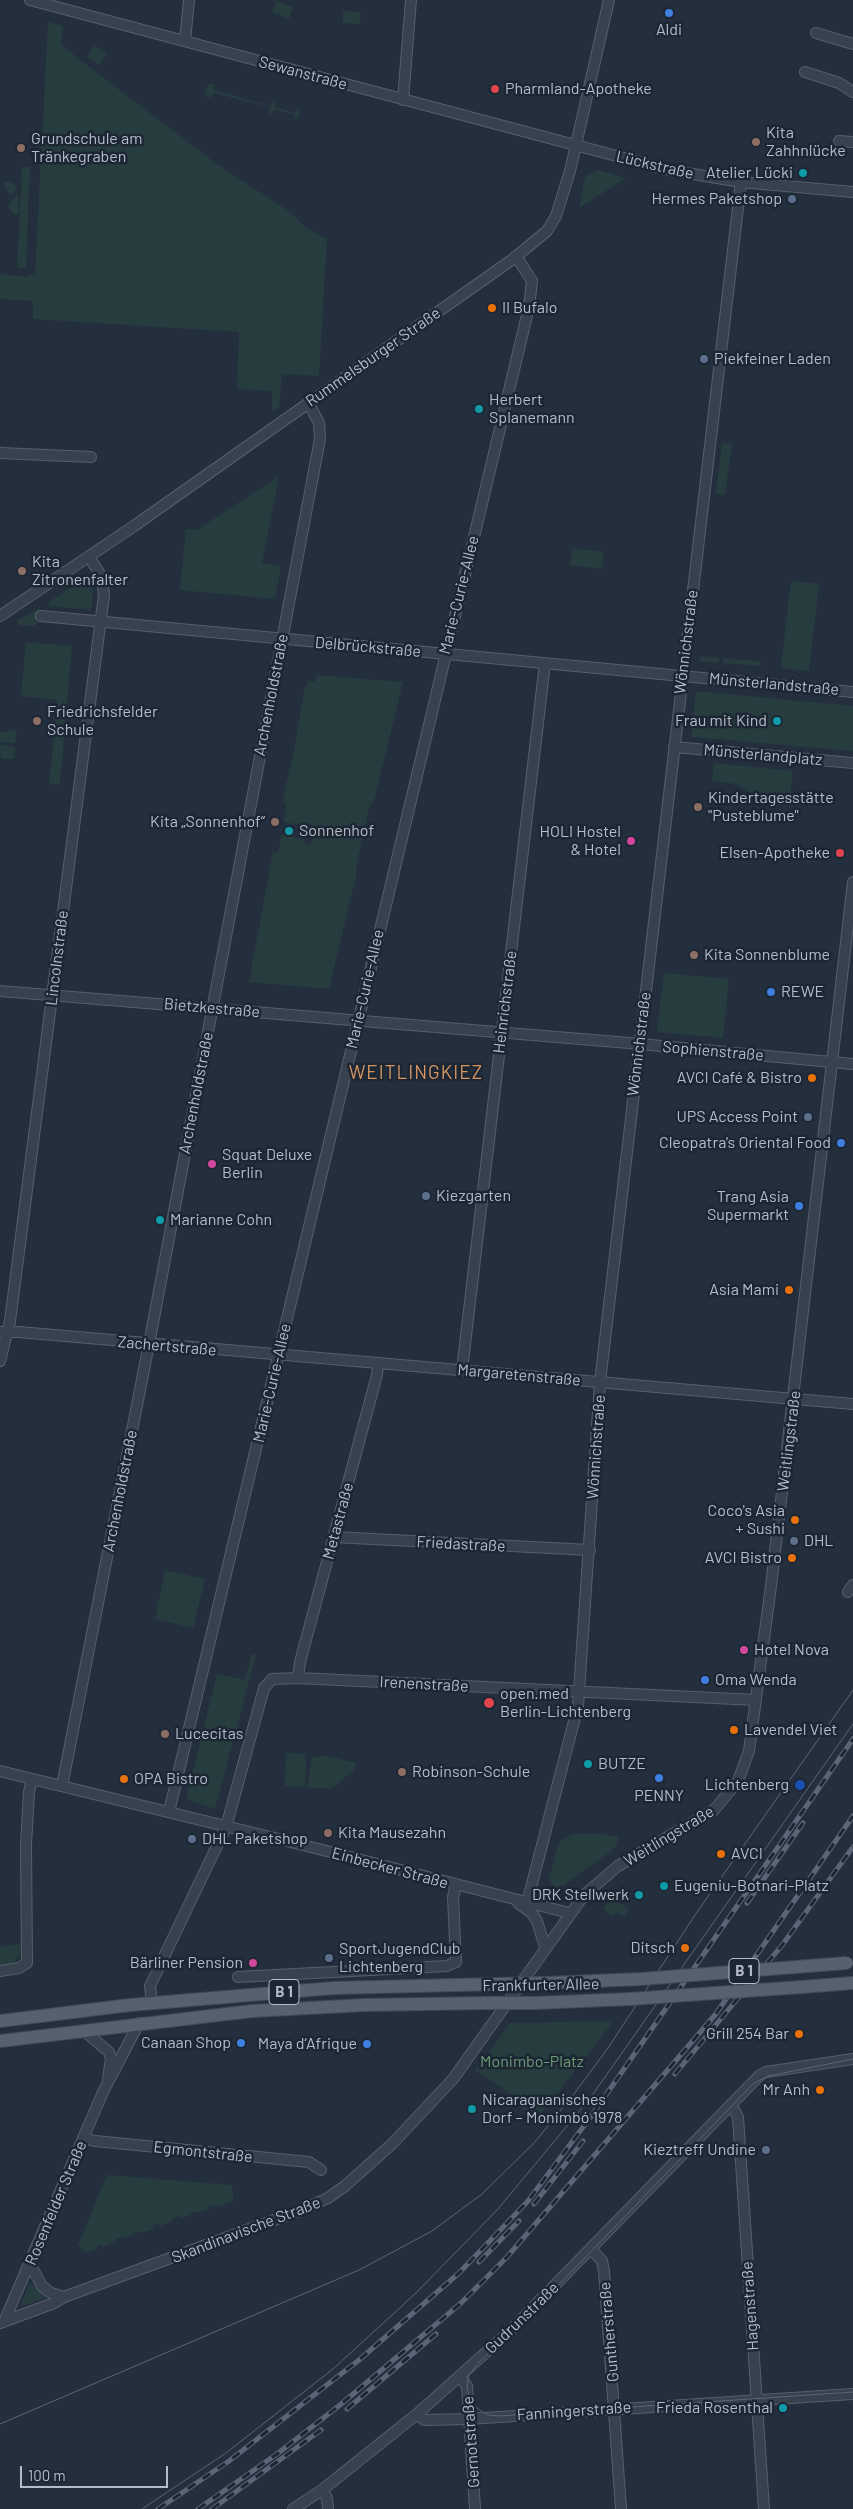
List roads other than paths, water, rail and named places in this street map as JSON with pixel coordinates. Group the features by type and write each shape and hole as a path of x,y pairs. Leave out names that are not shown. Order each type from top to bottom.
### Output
{"main road":[{"name":"Frankfurter Allee","path":"152,2003 334,1988 641,1979 850,1963"},
{"name":"Frankfurter Allee","path":"139,2023 299,2008 630,1999 853,1983"},
{"name":"B 1","path":"0,2021 152,2003"},
{"name":"B 1","path":"0,2041 139,2023"}],"street":[{"name":"Sewanstraße","path":"30,0 576,146"},
{"path":"185,41 189,0"},
{"path":"403,100 410,0"},
{"name":"Rummelsburger Straße","path":"0,616 89,557 516,256 551,227 559,208 576,146 609,0"},
{"path":"816,33 853,44"},
{"path":"804,72 839,83 853,92"},
{"path":"839,141 853,142"},
{"name":"Lückstraße","path":"576,146 669,170 740,182 853,192"},
{"name":"Wönnichstraße","path":"527,1903 578,1706 600,1382 740,182"},
{"name":"Marie-Curie-Allee","path":"169,1812 530,301 532,281 516,256"},
{"name":"Archenholdstraße","path":"62,1786 149,1344 320,439 319,423 308,402"},
{"path":"0,453 91,458"},
{"name":"Lincolnstraße","path":"0,1361 3,1332 10,1321 104,595 102,577 89,557"},
{"name":"Delbrückstraße","path":"41,616 545,663"},
{"name":"Münsterlandstraße","path":"545,663 853,692"},
{"name":"Heinrichstraße","path":"462,1370 545,663"},
{"name":"Münsterlandplatz","path":"674,747 853,762"},
{"name":"Weitlingstraße","path":"569,1913 600,1880 618,1866 708,1814 728,1797 744,1768 749,1751 794,1399 853,882"},
{"name":"Bietzkestraße","path":"0,991 424,1026"},
{"name":"Sophienstraße","path":"424,1026 853,1064"},
{"name":"Zachertstraße","path":"3,1332 334,1360"},
{"name":"Margaretenstraße","path":"334,1360 853,1404"},
{"name":"Metastraße","path":"298,1678 377,1376 378,1363"},
{"name":"Friedastraße","path":"334,1537 590,1550"},
{"name":"Irenenstraße","path":"226,1827 264,1688 272,1679 298,1678 756,1700"},
{"name":"Einbecker Straße","path":"0,1771 569,1913"},
{"path":"0,1971 19,1968 27,1963 26,1845 29,1792 32,1779"},
{"path":"152,2003 150,1986 226,1827"},
{"path":"238,1977 447,1966 456,1962 453,1897 456,1885"},
{"name":"Einbecker Straße","path":"515,1900 532,1913 537,1921 545,1947"},
{"name":"Skandinavische Straße","path":"2,2322 54,2303 64,2297 299,2211 328,2198 345,2186 393,2143 453,2079 484,2038 569,1913"},
{"name":"Rosenfelder Straße","path":"2,2322 30,2264 107,2084 139,2023"},
{"name":"Rosenfelder Straße","path":"83,2030 109,2052 111,2058 107,2084"},
{"path":"731,2104 763,2072 853,2059"},
{"name":"Gudrunstraße","path":"293,2509 322,2490 417,2414 526,2316 731,2104"},
{"name":"Hagenstraße","path":"731,2104 738,2117 764,2509"},
{"name":"Egmontstraße","path":"83,2138 95,2141 309,2162 321,2170"},
{"name":"Guntherstraße","path":"592,2249 602,2261 604,2271 621,2509"},
{"path":"30,2264 42,2286 51,2293 64,2297"},
{"name":"Gernotstraße","path":"460,2377 467,2386 475,2509"},
{"name":"Fanningerstraße","path":"417,2414 424,2420 469,2419 757,2398 853,2394"},
{"path":"322,2490 327,2498 328,2509"}],"tram line":[{"path":"0,2424 359,2270 432,2231 482,2194 535,2142 608,2048 695,1915 853,1690"},
{"path":"142,2509 226,2453 333,2369 416,2293 498,2209 591,2097 853,1724"},
{"path":"853,2059 768,2076 753,2084 519,2326 479,2362 469,2375 467,2387 470,2400 478,2409 488,2415 500,2416 853,2392"}],"railway":[{"path":"158,2509 229,2461 359,2360 459,2273 528,2201 592,2115 853,1739"},
{"path":"198,2509 277,2454 340,2405 460,2304 507,2257 715,2015 853,1816"},
{"path":"747,1903 803,1823"},
{"path":"675,2074 783,1944 853,1847"},
{"path":"534,2204 583,2141"},
{"path":"479,2262 519,2221"},
{"path":"347,2409 436,2334"},
{"path":"212,2509 321,2430"}],"place":[{"name":"Aldi","path":"669,13"},
{"name":"Pharmland-Apotheke","path":"495,89"},
{"name":"Kita Zahhnlücke","path":"756,142"},
{"name":"Grundschule am Tränkegraben","path":"21,148"},
{"name":"Atelier Lücki","path":"803,173"},
{"name":"Hermes Paketshop","path":"792,199"},
{"name":"Il Bufalo","path":"492,308"},
{"name":"Piekfeiner Laden","path":"704,359"},
{"name":"Herbert Splanemann","path":"479,409"},
{"name":"Kita Zitronenfalter","path":"22,571"},
{"name":"Friedrichsfelder Schule","path":"37,721"},
{"name":"Frau mit Kind","path":"777,721"},
{"name":"Kindertagesstätte \"Pusteblume\"","path":"698,807"},
{"name":"Kita „Sonnenhof“","path":"275,822"},
{"name":"Sonnenhof","path":"289,831"},
{"name":"HOLI Hostel & Hotel","path":"631,841"},
{"name":"Elsen-Apotheke","path":"840,853"},
{"name":"Kita Sonnenblume","path":"694,955"},
{"name":"REWE","path":"771,992"},
{"name":"AVCI Café & Bistro","path":"812,1078"},
{"name":"UPS Access Point","path":"808,1117"},
{"name":"Cleopatra's Oriental Food","path":"841,1143"},
{"name":"Squat Deluxe Berlin","path":"212,1164"},
{"name":"Kiezgarten","path":"426,1196"},
{"name":"Trang Asia Supermarkt","path":"799,1206"},
{"name":"Marianne Cohn","path":"160,1220"},
{"name":"Asia Mami","path":"789,1290"},
{"name":"Coco's Asia + Sushi","path":"795,1520"},
{"name":"DHL","path":"794,1541"},
{"name":"AVCI Bistro","path":"792,1558"},
{"name":"Hotel Nova","path":"744,1650"},
{"name":"Oma Wenda","path":"705,1680"},
{"name":"open.med Berlin-Lichtenberg","path":"489,1703"},
{"name":"Lavendel Viet","path":"734,1730"},
{"name":"Lucecitas","path":"165,1734"},
{"name":"BUTZE","path":"588,1764"},
{"name":"Robinson-Schule","path":"402,1772"},
{"name":"PENNY","path":"659,1778"},
{"name":"OPA Bistro","path":"124,1779"},
{"name":"Lichtenberg","path":"800,1785"},
{"name":"Kita Mausezahn","path":"328,1833"},
{"name":"DHL Paketshop","path":"192,1839"},
{"name":"AVCI","path":"721,1854"},
{"name":"Eugeniu-Botnari-Platz","path":"664,1886"},
{"name":"DRK Stellwerk","path":"639,1895"},
{"name":"Ditsch","path":"685,1948"},
{"name":"SportJugendClub Lichtenberg","path":"329,1958"},
{"name":"Bärliner Pension","path":"253,1963"},
{"name":"Grill 254 Bar","path":"799,2034"},
{"name":"Canaan Shop","path":"241,2043"},
{"name":"Maya d‘Afrique","path":"367,2044"},
{"name":"Mr Anh","path":"820,2090"},
{"name":"Nicaraguanisches Dorf – Monimbó 1978","path":"472,2109"},
{"name":"Kieztreff Undine","path":"766,2150"},
{"name":"Frieda Rosenthal","path":"783,2408"}],"district":[{"name":"WEITLINGKIEZ","path":"416,1073"}],"park label":[{"name":"Monimbo-Platz","path":"532,2062"}]}
